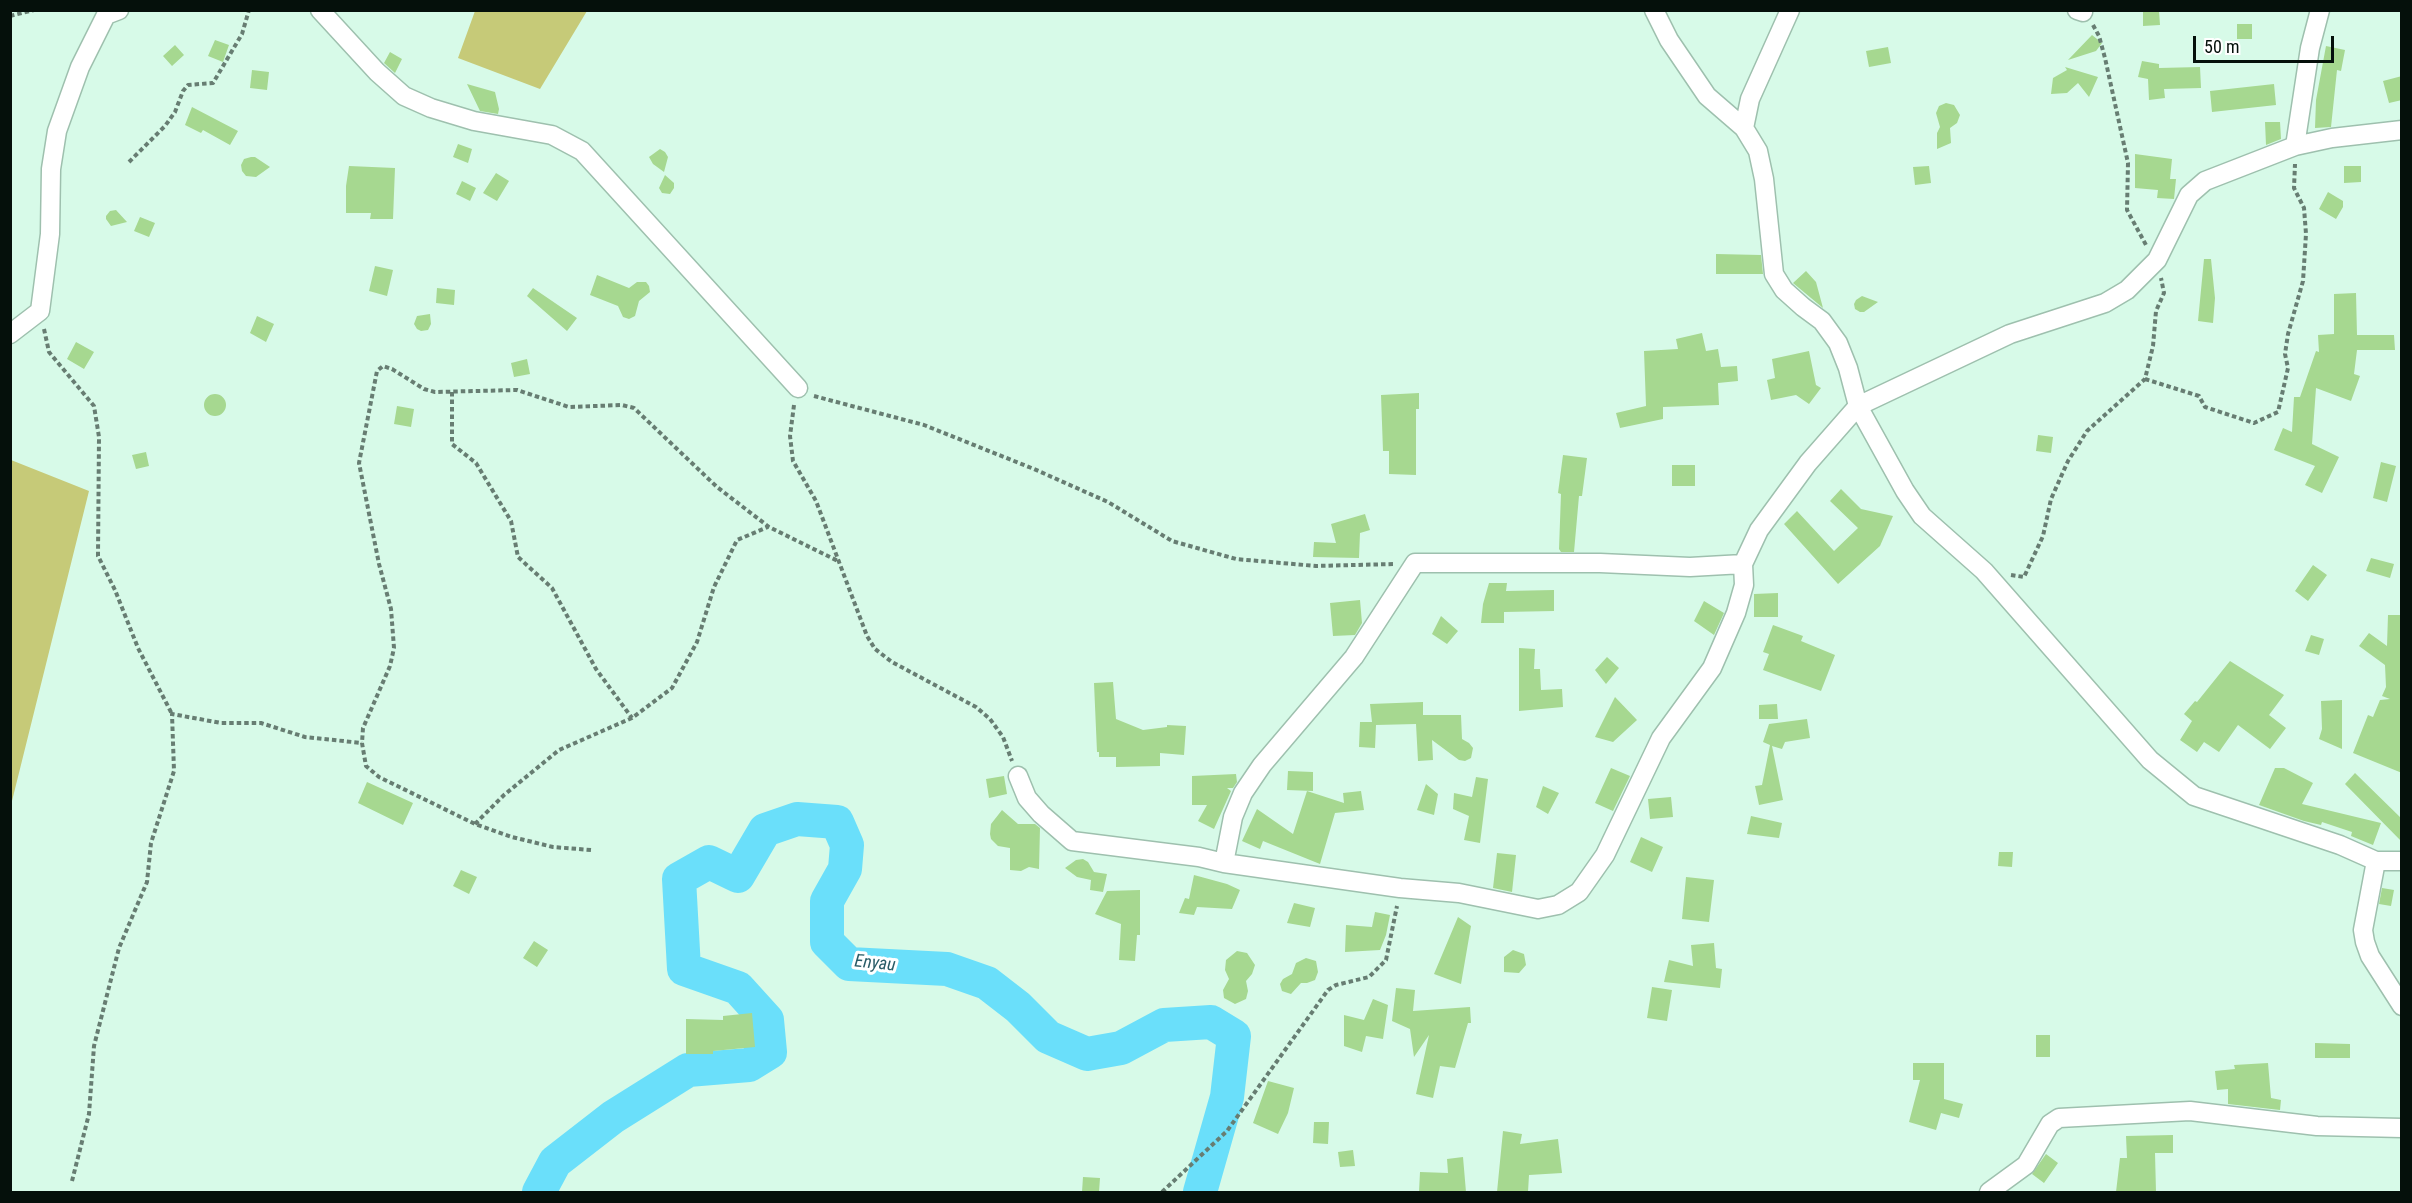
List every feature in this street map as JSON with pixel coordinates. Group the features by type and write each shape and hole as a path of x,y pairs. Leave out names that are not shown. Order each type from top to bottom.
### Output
{"street":[{"path":"10,334 40,311 50,234 51,169 57,131 80,67 106,15 119,10"},
{"path":"320,10 377,72 404,96 431,108 474,121 552,135 582,150 798,388"},
{"path":"1654,10 1669,40 1707,96 1744,128 1758,151 1762,164 1774,274 1784,290 1822,321 1838,343 1848,368 1858,406 1905,492 1922,516 1984,571 2159,768 2186,791 2201,799 2340,845 2376,861 2402,861"},
{"path":"1744,128 1750,99 1790,10"},
{"path":"2295,146 2310,48 2320,10"},
{"path":"1018,776 1027,798 1041,814 1072,841 1199,857 1224,863 1400,888 1459,893 1538,909 1558,905 1579,892 1605,855 1661,738 1712,668 1736,613 1744,585 1743,564 1759,530 1808,463 1858,406 2010,334 2105,303 2127,290 2157,260 2189,195 2205,181 2295,146 2402,130"},
{"path":"1224,863 1233,818 1243,794 1262,765 1354,657 1415,563 1600,563 1690,567 1743,564"},
{"path":"2376,861 2363,930 2365,942 2370,956 2402,1006"},
{"path":"1989,1192 2026,1165 2050,1124 2059,1118 2190,1111 2317,1126 2402,1128"}],"path":[{"path":"10,16 34,10"},
{"path":"129,162 165,126 188,85 213,83 242,34 249,10"},
{"path":"2145,379 2199,396 2205,407 2254,423 2278,412 2288,368 2285,354 2288,334 2303,281 2306,234 2304,208 2294,188 2295,146"},
{"path":"40,311 49,352 94,406 99,437 98,556 115,590 138,648 172,714 174,771 151,843 147,882 119,948 94,1046 89,1114 72,1181"},
{"path":"591,850 564,849 512,837 475,824 369,771 364,762 362,743 366,718 390,666 394,648 391,609 379,564 359,463 378,371 383,366 392,369 424,389 435,392 516,390 569,407 622,405 634,408 717,487 769,527 840,562"},
{"path":"1018,776 1002,737 983,713 957,696 892,662 875,649 867,636 816,501 793,461 790,436 798,388 823,400 924,425 1034,469 1108,502 1172,541 1236,559 1316,566 1415,563"},
{"path":"452,392 452,444 476,463 511,520 518,557 552,588 596,669 632,718"},
{"path":"475,824 504,795 559,750 632,718 672,687 697,642 714,587 737,540 769,527"},
{"path":"172,714 221,723 261,723 305,737 362,743"},
{"path":"1162,1192 1227,1131 1328,990 1336,985 1370,977 1386,960 1400,888"}],"green space":[{"path":"475,10 587,11 540,89 458,58"},
{"path":"11,460 89,491 11,805"}],"building":[{"path":"2143,11 2159,11 2160,25 2143,26"},
{"path":"2237,24 2252,24 2252,39 2237,39"},
{"path":"2092,35 2102,43 2096,51 2068,60"},
{"path":"215,40 229,45 223,62 208,56"},
{"path":"175,45 184,55 172,66 163,56"},
{"path":"2326,46 2345,50 2341,71 2337,70 2331,127 2315,128 2316,100"},
{"path":"1888,47 1891,63 1869,67 1866,51"},
{"path":"390,52 402,59 395,73 384,63"},
{"path":"2142,61 2159,64 2159,68 2200,67 2201,88 2164,89 2165,98 2149,100 2148,79 2138,77"},
{"path":"2065,67 2098,77 2089,97 2078,83 2067,93 2051,94 2053,78 2067,70"},
{"path":"252,70 269,72 267,90 250,88"},
{"path":"2402,76 2402,100 2389,103 2383,81"},
{"path":"467,84 495,92 498,114 480,111"},
{"path":"2274,84 2276,105 2212,112 2210,91"},
{"path":"1946,103 1954,105 1960,115 1957,123 1950,128 1951,143 1937,149 1937,133 1940,127 1936,113 1939,106"},
{"path":"192,107 238,131 230,145 203,130 201,133 185,125"},
{"path":"2265,122 2280,122 2281,139 2266,145"},
{"path":"458,144 472,149 468,163 453,157"},
{"path":"660,149 668,157 664,172 653,164 649,157"},
{"path":"2135,154 2172,159 2170,179 2176,179 2174,199 2157,198 2158,190 2135,188"},
{"path":"255,157 270,167 256,177 246,176 241,165 244,159"},
{"path":"349,166 395,168 393,219 370,219 371,213 346,213"},
{"path":"1929,166 1931,183 1915,185 1913,167"},
{"path":"2344,166 2361,166 2361,182 2344,183"},
{"path":"496,173 509,181 497,201 483,193"},
{"path":"665,175 674,183 670,194 662,193 659,188"},
{"path":"462,181 476,188 470,201 456,194"},
{"path":"2328,192 2343,201 2343,207 2336,219 2319,209"},
{"path":"116,210 127,222 111,226 106,216 110,211"},
{"path":"140,217 155,223 149,237 134,231"},
{"path":"1716,254 1761,255 1763,274 1716,274"},
{"path":"2204,259 2211,259 2215,298 2213,323 2198,321"},
{"path":"375,266 393,270 387,296 369,291"},
{"path":"1806,271 1816,282 1823,308 1793,283"},
{"path":"597,275 629,288 637,282 646,282 650,292 639,301 635,316 629,319 623,317 618,306 590,295"},
{"path":"437,288 455,290 454,305 436,303"},
{"path":"533,288 577,318 567,331 527,296"},
{"path":"2356,293 2357,335 2394,335 2395,350 2357,350 2354,374 2360,376 2351,401 2316,388 2312,444 2339,457 2322,493 2305,485 2315,466 2274,450 2283,428 2292,432 2294,397 2300,397 2316,351 2319,352 2318,335 2334,334 2334,294"},
{"path":"1862,296 1878,302 1864,312 1860,312 1855,309 1854,304"},
{"path":"430,314 431,324 428,330 417,329 414,324 417,316"},
{"path":"257,316 274,324 266,342 250,333"},
{"path":"1702,333 1706,351 1718,349 1721,367 1737,366 1738,381 1718,383 1719,405 1663,407 1663,419 1620,428 1616,413 1646,406 1644,351 1678,349 1676,339"},
{"path":"76,342 94,352 84,369 67,359"},
{"path":"1809,351 1816,385 1821,388 1809,404 1796,395 1771,400 1767,380 1775,378 1772,359"},
{"path":"527,359 530,374 514,377 511,363"},
{"path":"1419,393 1419,409 1416,409 1416,475 1389,474 1389,451 1383,451 1381,395"},
{"path":"215,394 223,397 226,405 223,413 215,416 207,413 204,405 207,397"},
{"path":"397,406 414,409 411,427 394,424"},
{"path":"2038,435 2053,437 2051,453 2036,451"},
{"path":"146,452 149,466 136,469 132,455"},
{"path":"1563,455 1587,458 1582,496 1579,496 1574,552 1561,552 1559,549 1561,494 1558,493"},
{"path":"2381,462 2396,466 2387,502 2373,498"},
{"path":"1672,465 1695,465 1695,486 1672,486"},
{"path":"1841,489 1861,509 1893,516 1880,546 1838,584 1784,524 1797,511 1834,551 1858,528 1830,501"},
{"path":"1365,514 1370,530 1360,533 1359,558 1313,557 1314,542 1336,543 1331,524"},
{"path":"2371,558 2394,564 2390,578 2366,571"},
{"path":"2313,565 2327,575 2308,601 2295,591"},
{"path":"1489,583 1507,583 1506,591 1554,590 1554,611 1504,612 1504,623 1481,623"},
{"path":"1778,593 1778,617 1754,617 1754,594"},
{"path":"1360,600 1362,623 1355,635 1333,636 1330,603"},
{"path":"1704,601 1724,613 1714,635 1694,621"},
{"path":"2388,615 2402,615 2402,773 2353,753 2368,715 2373,717 2380,700 2390,699 2382,696 2386,687 2385,665 2359,646 2369,633 2387,646"},
{"path":"1441,616 1458,631 1447,644 1432,634"},
{"path":"1773,625 1803,636 1801,641 1835,655 1821,691 1763,670 1769,654 1763,652"},
{"path":"2311,635 2324,639 2319,655 2305,651"},
{"path":"1519,648 1535,649 1534,669 1540,669 1541,690 1562,689 1563,707 1519,711"},
{"path":"1607,657 1619,668 1606,684 1595,670"},
{"path":"2230,661 2284,695 2269,715 2286,728 2270,749 2238,725 2219,752 2204,742 2197,752 2180,740 2192,721 2184,714 2195,701 2197,702"},
{"path":"1113,682 1116,719 1143,730 1167,727 1167,725 1186,726 1184,755 1160,753 1160,766 1116,767 1116,757 1099,757 1094,683"},
{"path":"1615,697 1637,720 1613,742 1595,737"},
{"path":"2342,700 2342,749 2319,739 2322,729 2321,701"},
{"path":"1423,702 1423,715 1461,715 1462,739 1473,748 1471,758 1465,761 1459,760 1432,740 1433,760 1418,761 1416,724 1376,725 1375,748 1359,747 1360,722 1372,722 1370,704"},
{"path":"1777,704 1778,719 1759,719 1759,705"},
{"path":"1807,719 1810,738 1785,742 1782,749 1772,746 1783,800 1759,805 1755,786 1762,785 1770,745 1763,742 1769,724"},
{"path":"1611,768 1630,776 1613,811 1595,803"},
{"path":"2275,768 2284,768 2313,783 2302,804 2381,823 2373,845 2351,836 2352,832 2322,822 2321,825 2304,821 2259,805"},
{"path":"1288,771 1313,772 1313,791 1287,790"},
{"path":"2355,773 2402,819 2402,842 2345,784"},
{"path":"1236,774 1237,782 1233,788 1227,788 1231,791 1214,829 1198,821 1207,805 1192,805 1192,776"},
{"path":"1004,776 1007,794 989,798 986,779"},
{"path":"1476,777 1488,779 1480,843 1464,840 1469,816 1453,809 1454,793 1472,797"},
{"path":"367,782 413,803 403,825 358,803"},
{"path":"1426,784 1438,794 1434,815 1417,810"},
{"path":"1543,786 1559,793 1548,814 1536,807"},
{"path":"1307,791 1344,803 1343,793 1361,791 1364,810 1335,813 1320,864 1263,841 1260,849 1242,841 1257,809 1293,834"},
{"path":"1671,797 1673,817 1650,819 1648,799"},
{"path":"1002,810 1018,824 1035,824 1040,828 1039,869 1029,867 1021,871 1010,870 1010,848 998,846 991,839 990,834 991,824"},
{"path":"1751,816 1782,823 1779,838 1747,834"},
{"path":"1641,837 1663,847 1652,872 1630,862"},
{"path":"1999,852 2013,852 2012,867 1998,866"},
{"path":"1497,853 1516,855 1512,892 1493,888"},
{"path":"1083,859 1088,862 1094,872 1107,874 1103,892 1090,890 1091,880 1077,877 1065,868 1076,860"},
{"path":"461,870 477,877 469,894 453,886"},
{"path":"1194,875 1240,890 1232,909 1197,907 1194,915 1179,913 1185,898 1189,899"},
{"path":"1686,877 1714,880 1709,922 1682,919"},
{"path":"2382,888 2394,890 2391,906 2379,904"},
{"path":"1140,890 1140,935 1137,935 1135,961 1119,960 1121,924 1095,914 1107,891"},
{"path":"1294,903 1315,908 1310,927 1287,923"},
{"path":"1375,912 1390,915 1380,950 1345,952 1346,925 1372,927"},
{"path":"1458,917 1471,926 1461,984 1434,974"},
{"path":"534,941 548,950 537,967 523,958"},
{"path":"1714,943 1716,968 1722,969 1720,988 1664,982 1669,960 1693,966 1691,945"},
{"path":"1513,950 1524,954 1526,965 1519,973 1504,972 1504,957"},
{"path":"1237,951 1247,953 1255,965 1246,981 1248,991 1246,999 1235,1004 1224,998 1223,990 1229,979 1225,970 1226,960"},
{"path":"1306,958 1316,961 1318,972 1315,980 1301,983 1291,994 1282,991 1280,984 1283,979 1292,974 1296,963"},
{"path":"1652,987 1672,990 1667,1021 1647,1018"},
{"path":"1396,988 1415,990 1413,1011 1470,1007 1471,1023 1468,1023 1455,1068 1440,1066 1433,1098 1416,1094 1429,1035 1414,1057 1410,1029 1392,1021"},
{"path":"1373,999 1388,1005 1383,1039 1366,1036 1362,1052 1344,1046 1344,1015 1364,1020"},
{"path":"752,1013 755,1047 713,1051 713,1054 686,1054 686,1019 723,1020 723,1016"},
{"path":"2036,1035 2050,1035 2050,1057 2036,1057"},
{"path":"2315,1043 2350,1044 2350,1058 2315,1058"},
{"path":"1913,1063 1944,1063 1944,1099 1963,1104 1959,1118 1941,1113 1936,1130 1909,1122 1920,1080 1913,1080"},
{"path":"2268,1063 2271,1098 2281,1100 2280,1110 2228,1104 2228,1089 2217,1090 2215,1071 2235,1069 2234,1065"},
{"path":"1268,1081 1294,1088 1288,1113 1278,1134 1253,1123"},
{"path":"1314,1122 1329,1122 1328,1144 1313,1143"},
{"path":"1503,1131 1522,1134 1520,1144 1558,1139 1562,1173 1529,1175 1528,1192 1497,1192"},
{"path":"2173,1135 2173,1153 2155,1153 2156,1192 2116,1192 2120,1158 2127,1158 2126,1136"},
{"path":"1353,1150 1355,1166 1340,1167 1338,1152"},
{"path":"2046,1154 2058,1163 2044,1183 2032,1174"},
{"path":"1463,1157 1466,1192 1419,1192 1420,1172 1448,1173 1447,1159"},
{"path":"1083,1177 1100,1178 1099,1192 1082,1192"}],"waterway":[{"name":"Enyau","path":"539,1192 555,1162 613,1117 688,1070 749,1065 770,1052 767,1020 738,988 684,969 679,879 709,862 738,876 765,830 797,819 837,822 847,845 845,869 827,901 827,942 849,964 947,969 987,983 1018,1007 1048,1037 1087,1054 1121,1048 1164,1025 1211,1022 1234,1036 1227,1097 1200,1192"}]}
